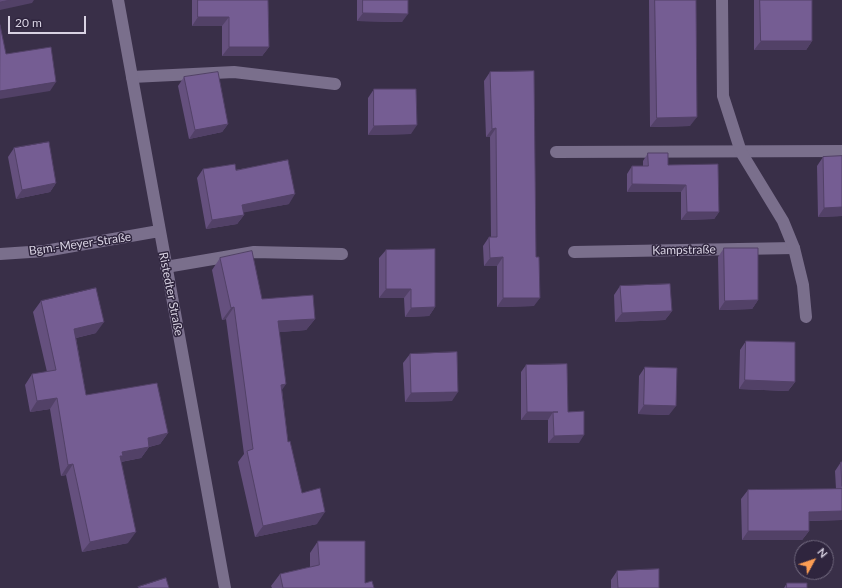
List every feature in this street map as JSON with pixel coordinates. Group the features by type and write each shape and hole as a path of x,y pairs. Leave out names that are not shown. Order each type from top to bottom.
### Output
{"street":[{"name":"Ristedter Straße","path":"118,0 225,588"},
{"path":"722,0 721,54 723,96 741,152 782,221 794,248 804,285 806,317"},
{"path":"132,77 234,72 335,84"},
{"path":"556,152 842,151"},
{"name":"Bgm.-Meyer-Straße","path":"0,254 45,251 159,231"},
{"name":"Kampstraße","path":"574,252 794,248"},
{"path":"166,267 254,252 342,254"}],"building":[{"path":"0,0 11,0 0,2"},
{"path":"198,0 268,0 269,47 229,47 229,17 198,17"},
{"path":"363,0 408,0 408,14 363,13"},
{"path":"655,0 696,0 697,117 657,118"},
{"path":"760,0 812,0 812,41 761,41"},
{"path":"0,25 6,54 51,47 56,82 0,91"},
{"path":"534,71 536,257 539,257 540,298 503,298 503,257 490,258 489,237 497,237 496,128 492,129 490,72"},
{"path":"218,72 228,124 195,130 184,77"},
{"path":"374,89 416,89 417,125 374,126"},
{"path":"49,142 56,183 22,190 14,148"},
{"path":"648,153 668,153 668,165 718,164 719,212 687,212 686,185 632,184 632,166 648,166"},
{"path":"842,156 842,207 824,208 823,157"},
{"path":"288,160 295,194 242,205 244,215 212,220 203,169 235,164 236,170"},
{"path":"724,248 758,248 758,300 725,301"},
{"path":"435,249 435,307 411,308 411,289 386,289 386,250"},
{"path":"252,251 262,299 313,295 315,319 278,321 286,384 281,385 288,442 290,441 302,493 320,488 325,512 263,526 247,451 253,449 234,307 231,308 220,258"},
{"path":"670,284 672,311 622,313 620,286"},
{"path":"96,288 104,322 74,329 86,395 157,383 168,433 148,438 149,447 122,452 123,456 120,456 136,532 90,542 73,464 68,465 57,398 37,401 32,374 56,370 41,301"},
{"path":"746,341 795,342 795,382 745,380"},
{"path":"457,352 458,392 411,393 410,354"},
{"path":"567,364 568,412 584,411 584,435 554,436 553,412 527,412 526,365"},
{"path":"645,367 677,368 676,406 644,405"},
{"path":"841,462 842,462 842,486"},
{"path":"842,489 842,511 809,512 809,531 748,531 748,490"},
{"path":"318,541 365,541 365,583 372,581 374,588 283,588 280,574 319,565"},
{"path":"659,569 659,588 618,588 617,571"},
{"path":"166,578 169,588 138,587"},
{"path":"787,583 807,583 807,588 787,588"}]}
